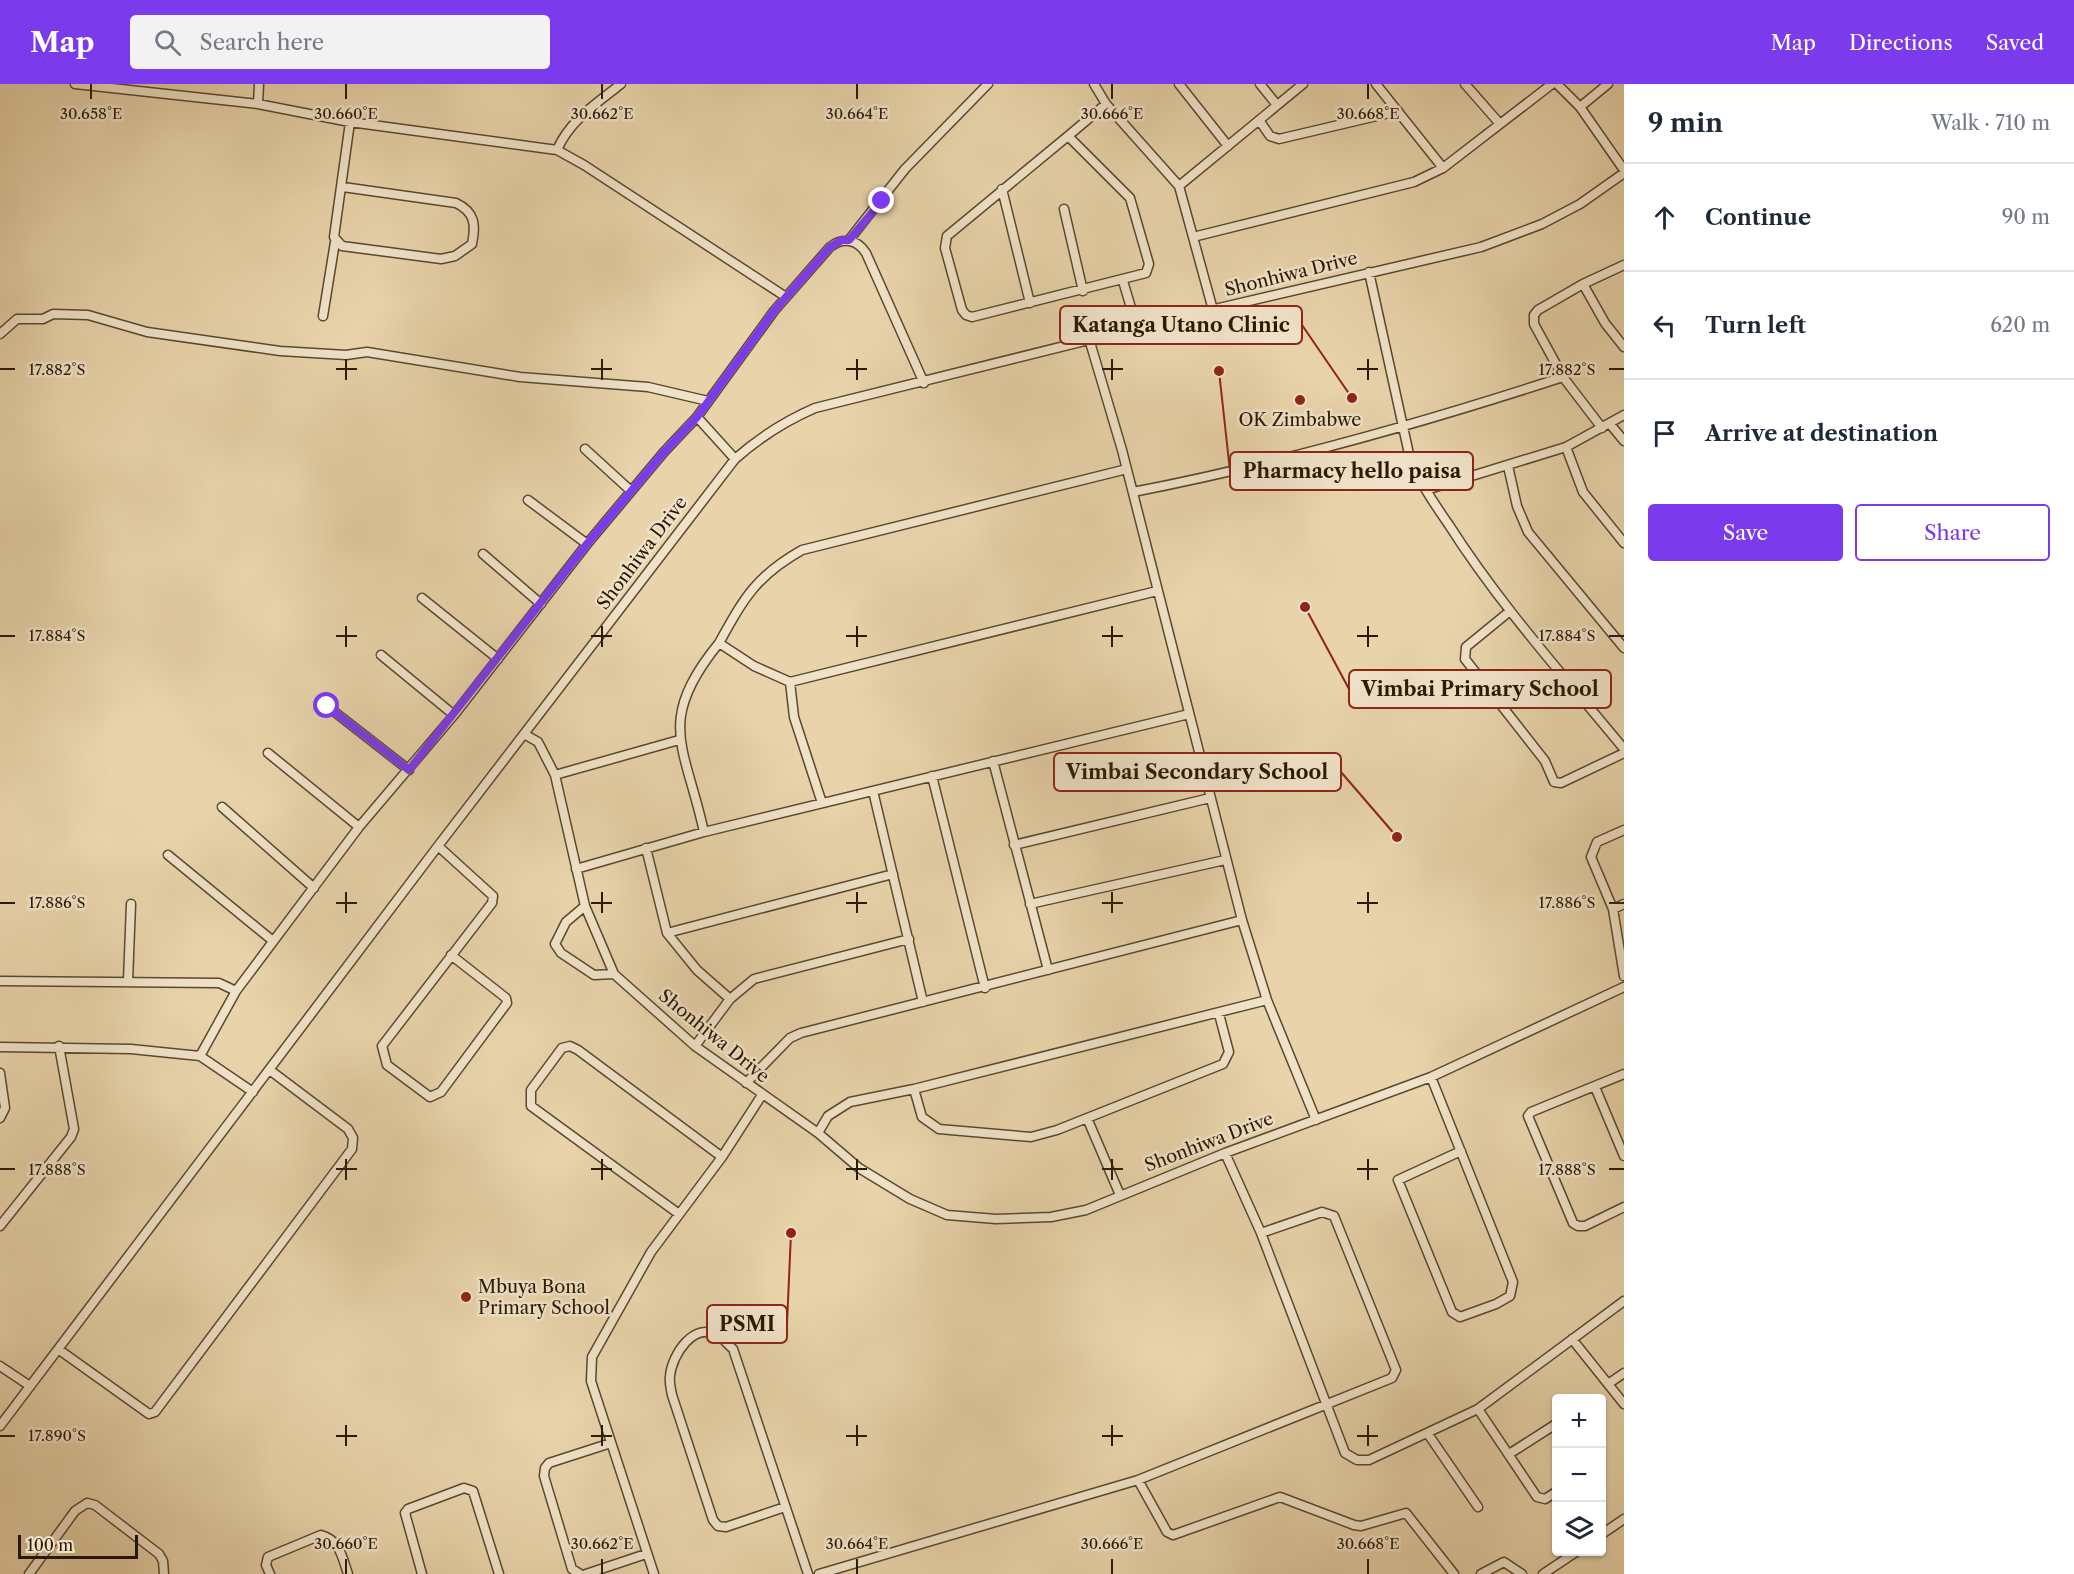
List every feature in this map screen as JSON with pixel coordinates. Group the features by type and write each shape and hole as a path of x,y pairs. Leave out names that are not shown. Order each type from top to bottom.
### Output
{"street":[{"path":"75,84 258,104 350,122 556,150 584,165 786,297"},
{"path":"258,104 259,84"},
{"path":"556,150 565,131 621,84"},
{"path":"849,240 905,169 988,84"},
{"path":"1094,84 1106,104 1179,186 1213,310"},
{"path":"1179,84 1228,146"},
{"path":"1260,84 1277,105"},
{"path":"1179,186 1303,84"},
{"path":"1376,84 1443,168"},
{"path":"1465,84 1500,124"},
{"path":"1193,237 1414,182 1443,168 1552,84"},
{"path":"1557,84 1580,107 1624,171"},
{"path":"1580,107 1608,84"},
{"path":"1068,136 1132,204 1149,270 1123,281 1083,291 972,317 966,315 962,310 945,248 949,232 1106,104"},
{"path":"1259,120 1270,136 1280,139 1398,111"},
{"path":"323,316 336,242 334,237 343,187 350,122"},
{"name":"Shonhiwa Drive","path":"1624,171 1580,204 1512,237 1481,247 1137,328 1090,342 815,408 771,430 735,459 524,734 538,742 555,775 585,906 614,974 695,1046 818,1133 859,1168 910,1199 947,1215 996,1219 1052,1217 1086,1210 1225,1153 1431,1077 1624,987"},
{"path":"336,242 342,246 441,259 455,256 472,244 475,227 467,209 456,203 343,187"},
{"path":"1002,189 1030,303"},
{"path":"1064,209 1083,291"},
{"path":"200,1056 236,992 359,827 454,715 587,544 697,417 786,297 830,247 842,240 849,240 862,247 924,383"},
{"path":"1624,265 1583,284 1538,310 1534,315 1534,324 1563,377 1606,426 1624,441"},
{"path":"1369,272 1416,475 1465,551 1510,611 1624,751 1562,783 1554,782 1545,761 1465,659 1466,647 1510,611"},
{"path":"1123,281 1137,328"},
{"path":"1583,284 1605,322 1624,347"},
{"path":"0,334 17,319 43,319 53,314 88,315 147,332 280,351 346,355 367,352 520,377 648,387 708,401"},
{"path":"1090,342 1127,469 1242,920 1267,1000 1316,1120"},
{"path":"1133,492 1187,482 1404,427 1563,377"},
{"path":"1426,490 1566,447 1624,415"},
{"path":"697,417 735,459"},
{"path":"1566,447 1583,492 1624,543"},
{"path":"585,449 631,491"},
{"path":"1508,466 1517,506 1528,532 1624,648"},
{"path":"704,832 679,740 682,702 753,586 776,565 802,550 1127,469"},
{"path":"528,500 587,544"},
{"path":"483,554 541,604"},
{"path":"719,643 754,666 790,682 1157,591"},
{"path":"422,598 498,659"},
{"path":"381,655 454,715"},
{"path":"790,682 794,717 822,803"},
{"path":"327,706 409,770"},
{"path":"576,869 704,832 1189,714"},
{"path":"0,1426 524,734"},
{"path":"555,775 679,740"},
{"path":"268,753 359,827"},
{"path":"993,761 1048,970"},
{"path":"932,776 985,988"},
{"path":"873,791 924,1002"},
{"path":"1014,844 1210,798"},
{"path":"222,807 314,888"},
{"path":"1624,830 1597,842 1591,857 1613,909 1624,976"},
{"path":"438,846 493,896 492,903 451,955 382,1046 387,1065 430,1097 441,1092 507,1003 506,998 451,955"},
{"path":"646,848 667,933 697,970 730,999"},
{"path":"168,855 273,941"},
{"path":"1030,904 1225,860"},
{"path":"667,933 893,874"},
{"path":"128,981 131,904"},
{"path":"1613,909 1624,904"},
{"path":"585,906 566,922 555,944 561,953 594,975 614,974"},
{"path":"746,1083 790,1038 1242,920"},
{"path":"695,1046 730,999 754,979 781,970 909,939"},
{"path":"0,981 219,983 236,992"},
{"path":"818,1133 828,1116 850,1102 914,1089 1220,1014 1267,1000"},
{"path":"914,1089 922,1117 939,1129 1031,1137 1057,1131 1223,1064 1229,1052 1220,1014"},
{"path":"0,1047 59,1046 131,1049 200,1056 253,1092"},
{"path":"0,1226 71,1137 74,1129 59,1046"},
{"path":"679,1214 531,1106 531,1090 562,1048 570,1046 578,1050 722,1157"},
{"path":"58,1349 149,1414 155,1412 352,1149 353,1138 348,1129 271,1071"},
{"path":"0,1073 5,1108 0,1118"},
{"path":"1624,1074 1531,1112 1528,1122 1573,1223 1585,1226 1624,1207"},
{"path":"1431,1077 1461,1151 1514,1289 1510,1296 1496,1304 1460,1317 1452,1312 1398,1180 1461,1151"},
{"path":"1595,1087 1624,1156"},
{"path":"654,1574 591,1381 592,1357 651,1252 722,1157 762,1095"},
{"path":"1087,1118 1120,1195"},
{"path":"1225,1153 1261,1233 1345,1453 1357,1460 1369,1460 1478,1409 1624,1301"},
{"path":"819,1574 1138,1480 1392,1378 1396,1370 1334,1216 1322,1212 1261,1233"},
{"path":"785,1507 726,1527 718,1526 713,1520 672,1395 669,1379 676,1358 687,1340 696,1334 717,1335 733,1349 785,1507 807,1574"},
{"path":"1572,1340 1624,1404"},
{"path":"0,1366 30,1386"},
{"path":"1608,1384 1624,1373"},
{"path":"1478,1409 1537,1497 1545,1499 1552,1495"},
{"path":"1509,1454 1552,1427"},
{"path":"1428,1434 1478,1507"},
{"path":"580,1574 572,1569 544,1476 545,1468 549,1463 611,1443"},
{"path":"1138,1480 1167,1532 1173,1535 1280,1497 1361,1526 1406,1513 1454,1574"},
{"path":"422,1574 405,1513 408,1509 464,1488 473,1491 499,1574"},
{"path":"28,1574 75,1511 87,1503 95,1505 159,1554 164,1560 164,1574"},
{"path":"1606,1531 1624,1519"},
{"path":"270,1574 266,1565 268,1557 321,1535 330,1537 338,1545 348,1574"},
{"path":"586,1574 646,1554"},
{"path":"1543,1574 1569,1556"},
{"path":"1481,1574 1504,1562 1522,1574"}],"place":[{"name":"Pharmacy hello paisa","path":"1219,371"},
{"name":"Katanga Utano Clinic","path":"1352,398"},
{"name":"OK Zimbabwe","path":"1300,400"},
{"name":"Vimbai Primary School","path":"1305,607"},
{"name":"Vimbai Secondary School","path":"1397,837"},
{"name":"PSMI","path":"791,1233"},
{"name":"Mbuya Bona Primary School","path":"466,1297"}],"route":[{"path":"327,706 409,770 587,544 664,452 690,426 774,311 830,247 842,240 849,240 882,201"}]}
